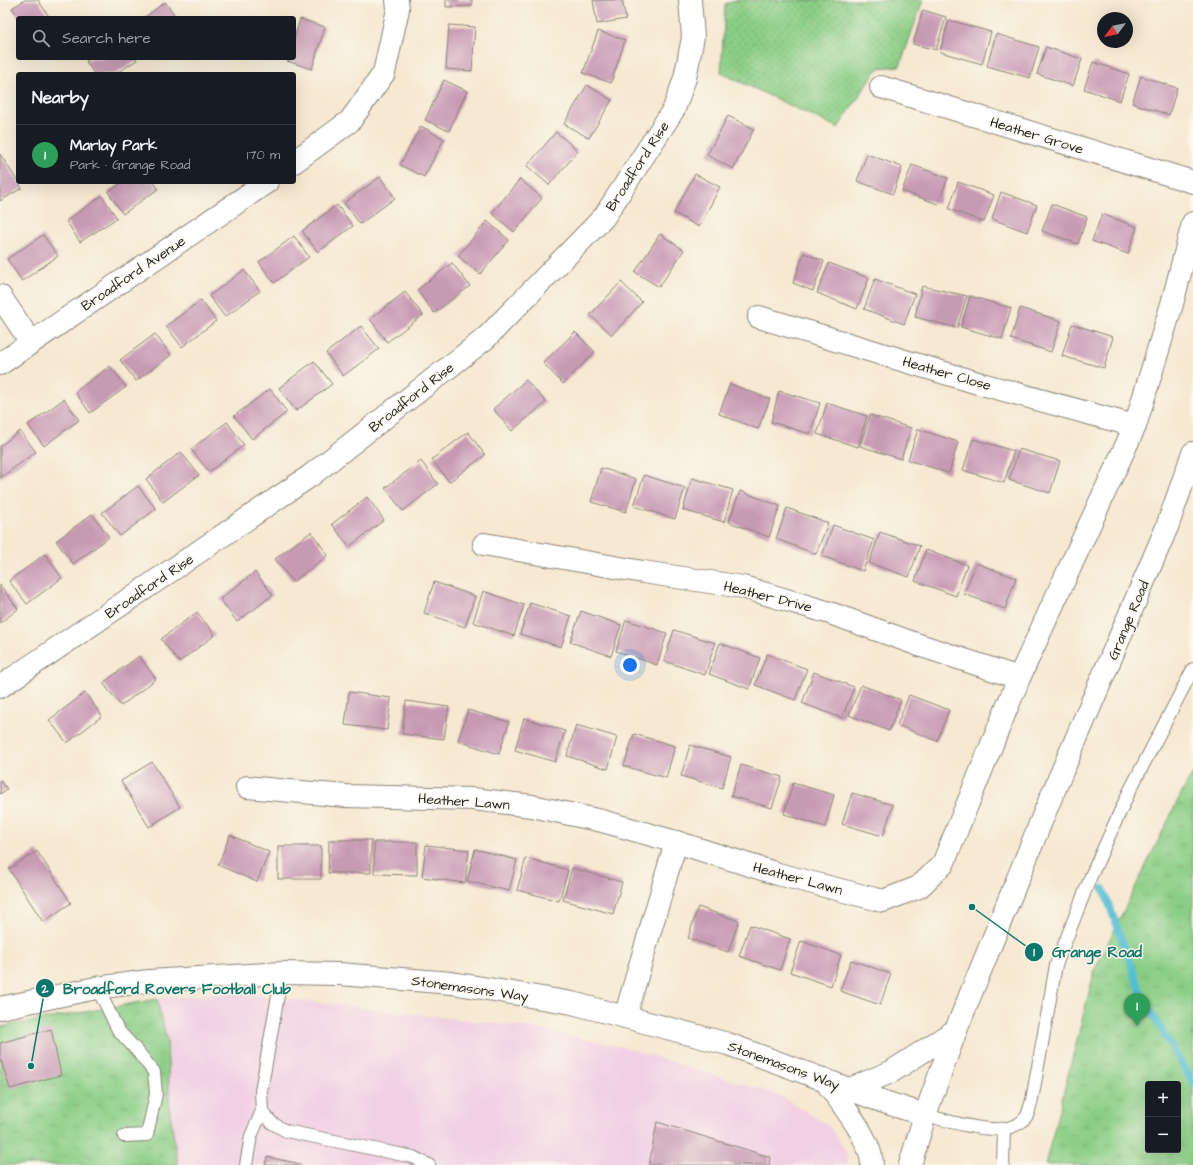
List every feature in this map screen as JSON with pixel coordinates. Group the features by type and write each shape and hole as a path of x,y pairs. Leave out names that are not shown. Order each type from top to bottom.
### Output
{"street":[{"path":"296,161 350,121 384,73 398,8 397,0"},
{"name":"Broadford Rise","path":"0,687 310,476 486,338 604,217 674,109 685,78 693,37 690,0"},
{"name":"Heather Grove","path":"880,87 1193,182"},
{"name":"Broadford Avenue","path":"0,364 264,184"},
{"path":"1019,678 1135,426 1172,304 1193,223"},
{"path":"0,296 31,342"},
{"name":"Heather Close","path":"759,317 978,382 1135,426"},
{"name":"Grange Road","path":"910,1165 925,1115 956,1030 1046,809 1167,527 1193,453"},
{"name":"Heather Drive","path":"484,544 643,572 743,587 830,613 916,644 1019,678"},
{"name":"Heather Lawn","path":"247,787 346,796 474,799 532,806 602,820 778,874 882,901 919,887 943,864 1019,678"},
{"path":"625,1017 676,842"},
{"name":"Stonemasons Way","path":"0,1008 96,988 149,981 282,973 339,974 452,983 572,1003 728,1044 881,1101 925,1115"},
{"path":"850,1089 891,1072 956,1030"},
{"path":"824,1079 866,1140 872,1157 872,1165"}],"lane":[{"path":"925,1115 968,1126 1004,1130 1017,1126 1027,1117 1032,1100 1056,965 1091,876 1129,792 1193,669"},
{"path":"246,1165 251,1136 262,1111 261,1090 282,973"},
{"path":"96,988 118,1030 154,1072 156,1094 147,1135 124,1136"},
{"path":"262,1111 272,1123 286,1131 413,1157 429,1165"},
{"path":"1003,1165 1004,1130"}],"shaded area":[{"path":"237,993 533,1028 623,1047 779,1095 829,1126 847,1153 848,1165 178,1165 170,1113 167,1041 157,999"}],"green space":[{"path":"739,0 923,0 900,66 878,68 838,128 721,73 725,4"},
{"path":"1193,773 1193,1165 1045,1165 1095,969 1181,794"},
{"path":"157,999 167,1041 170,1113 178,1165 0,1165 0,1027"}],"building":[{"path":"25,0 38,0 49,16 18,16 12,8"},
{"path":"446,0 472,0 472,6 446,7"},
{"path":"593,0 622,0 626,19 597,24"},
{"path":"165,2 176,16 146,16"},
{"path":"923,10 946,17 936,50 913,44"},
{"path":"300,19 325,27 312,69 287,61 296,60 296,32"},
{"path":"949,20 991,32 982,64 940,52"},
{"path":"449,25 475,27 472,71 446,69"},
{"path":"598,31 625,40 611,83 583,73"},
{"path":"996,34 1039,47 1030,78 987,66"},
{"path":"1046,47 1082,59 1073,86 1037,74"},
{"path":"137,60 118,72 93,72 86,61"},
{"path":"1093,62 1129,74 1120,101 1084,89"},
{"path":"1141,76 1177,88 1169,115 1132,103"},
{"path":"444,80 467,91 449,131 425,120"},
{"path":"587,85 612,100 589,138 564,124"},
{"path":"728,116 754,129 733,169 707,155"},
{"path":"421,126 444,139 424,177 400,165"},
{"path":"556,132 578,151 549,185 527,166"},
{"path":"0,154 16,179 16,184 19,184 22,188 0,201"},
{"path":"867,154 902,167 893,194 857,181"},
{"path":"912,165 948,178 938,204 902,191"},
{"path":"695,174 720,187 699,227 674,213"},
{"path":"380,177 395,198 360,224 344,203"},
{"path":"520,179 542,198 514,232 492,213"},
{"path":"958,182 994,195 984,222 949,209"},
{"path":"120,184 155,184 158,189 123,214 108,192"},
{"path":"1001,192 1037,205 1027,232 992,219"},
{"path":"102,196 117,218 80,242 66,221"},
{"path":"1052,204 1087,217 1078,244 1042,231"},
{"path":"337,205 353,226 318,252 302,231"},
{"path":"1102,214 1137,227 1128,254 1092,241"},
{"path":"487,221 509,240 480,274 458,256"},
{"path":"660,234 684,250 659,287 635,272"},
{"path":"43,235 58,256 22,281 7,259"},
{"path":"294,236 309,257 274,283 259,262"},
{"path":"804,253 824,261 813,291 793,283"},
{"path":"452,263 470,286 434,313 417,290"},
{"path":"829,263 869,278 857,309 817,293"},
{"path":"244,270 260,291 225,317 209,296"},
{"path":"875,279 915,294 904,324 864,309"},
{"path":"621,282 642,302 612,335 590,315"},
{"path":"922,286 967,296 957,328 915,317"},
{"path":"405,292 423,315 387,342 370,319"},
{"path":"970,296 1011,308 1002,339 961,327"},
{"path":"201,300 216,321 182,347 166,326"},
{"path":"1020,308 1061,321 1051,352 1011,339"},
{"path":"1072,324 1113,337 1104,368 1062,356"},
{"path":"361,326 379,349 343,376 326,353"},
{"path":"575,332 595,352 563,384 543,363"},
{"path":"155,334 171,355 136,381 120,360"},
{"path":"314,361 332,384 296,411 279,388"},
{"path":"110,366 126,387 90,413 75,392"},
{"path":"526,380 546,402 512,431 493,409"},
{"path":"730,384 770,399 758,429 719,414"},
{"path":"270,389 287,412 252,439 234,416"},
{"path":"779,391 820,403 810,434 771,422"},
{"path":"64,399 79,420 44,446 28,425"},
{"path":"827,403 867,416 858,447 817,434"},
{"path":"870,415 911,428 901,459 860,446"},
{"path":"227,422 244,445 209,472 191,449"},
{"path":"918,429 958,442 949,473 908,460"},
{"path":"20,431 36,452 0,478 0,446"},
{"path":"468,432 485,455 449,482 432,459"},
{"path":"973,439 1014,451 1004,483 963,470"},
{"path":"1019,449 1060,461 1050,493 1009,480"},
{"path":"181,452 199,475 163,502 146,479"},
{"path":"421,461 438,484 403,511 385,488"},
{"path":"601,468 636,479 626,512 591,502"},
{"path":"644,475 685,488 675,519 634,506"},
{"path":"692,478 733,490 724,522 683,510"},
{"path":"138,486 156,509 120,536 102,513"},
{"path":"740,491 780,506 769,537 729,522"},
{"path":"367,497 384,520 349,547 332,524"},
{"path":"787,508 828,523 816,554 776,539"},
{"path":"92,514 109,537 73,564 56,541"},
{"path":"833,525 874,540 863,571 822,556"},
{"path":"311,532 328,555 293,582 275,559"},
{"path":"880,532 920,546 909,577 869,563"},
{"path":"926,550 967,565 956,596 915,581"},
{"path":"45,554 62,578 27,604 9,581"},
{"path":"976,563 1016,578 1005,609 964,594"},
{"path":"255,572 273,595 237,622 220,599"},
{"path":"434,582 475,596 465,627 424,613"},
{"path":"0,585 18,609 0,623"},
{"path":"483,591 524,605 514,636 473,622"},
{"path":"530,603 571,616 561,647 520,634"},
{"path":"581,611 621,625 611,656 570,642"},
{"path":"197,612 215,635 179,662 161,639"},
{"path":"626,620 667,633 657,665 616,651"},
{"path":"674,630 715,643 705,675 664,661"},
{"path":"720,643 760,658 749,689 709,674"},
{"path":"767,654 807,669 795,700 755,685"},
{"path":"139,656 156,679 121,706 103,683"},
{"path":"814,672 854,687 842,718 802,703"},
{"path":"861,685 901,700 889,731 849,715"},
{"path":"349,692 391,698 387,730 345,725"},
{"path":"85,693 102,716 67,743 49,720"},
{"path":"909,695 949,710 937,741 897,725"},
{"path":"406,701 449,707 444,739 402,734"},
{"path":"468,710 509,722 499,754 458,741"},
{"path":"524,718 565,731 555,762 515,750"},
{"path":"576,725 617,737 608,769 567,756"},
{"path":"634,734 675,746 666,778 624,766"},
{"path":"690,745 731,757 722,788 681,776"},
{"path":"152,762 180,807 149,827 121,781"},
{"path":"741,765 782,777 772,808 731,796"},
{"path":"0,780 7,789 0,794"},
{"path":"793,783 834,795 825,827 784,814"},
{"path":"852,793 893,805 883,836 842,824"},
{"path":"230,835 269,852 257,882 218,865"},
{"path":"329,840 371,840 371,873 328,873"},
{"path":"374,842 417,842 417,875 374,874"},
{"path":"426,845 469,850 465,883 422,877"},
{"path":"278,846 321,846 321,879 278,879"},
{"path":"475,849 517,860 509,891 467,881"},
{"path":"37,851 71,903 43,922 9,869"},
{"path":"526,858 568,870 559,901 517,890"},
{"path":"572,868 622,882 613,914 563,900"},
{"path":"698,907 739,921 728,952 688,938"},
{"path":"750,925 790,939 780,970 739,956"},
{"path":"801,941 841,955 831,986 790,972"},
{"path":"851,960 891,974 880,1005 840,991"},
{"path":"51,1029 61,1075 10,1089 0,1057 0,1043"},
{"path":"657,1122 770,1157 769,1165 649,1165"},
{"path":"267,1157 301,1164 301,1165 265,1165"}],"waterway":[{"path":"1103,888 1143,998 1193,1082"}],"place":[{"name":"Grange Road","path":"972,907"},
{"name":"Marlay Park","path":"1137,1026"},
{"name":"Broadford Rovers Football Club","path":"31,1066"}]}
